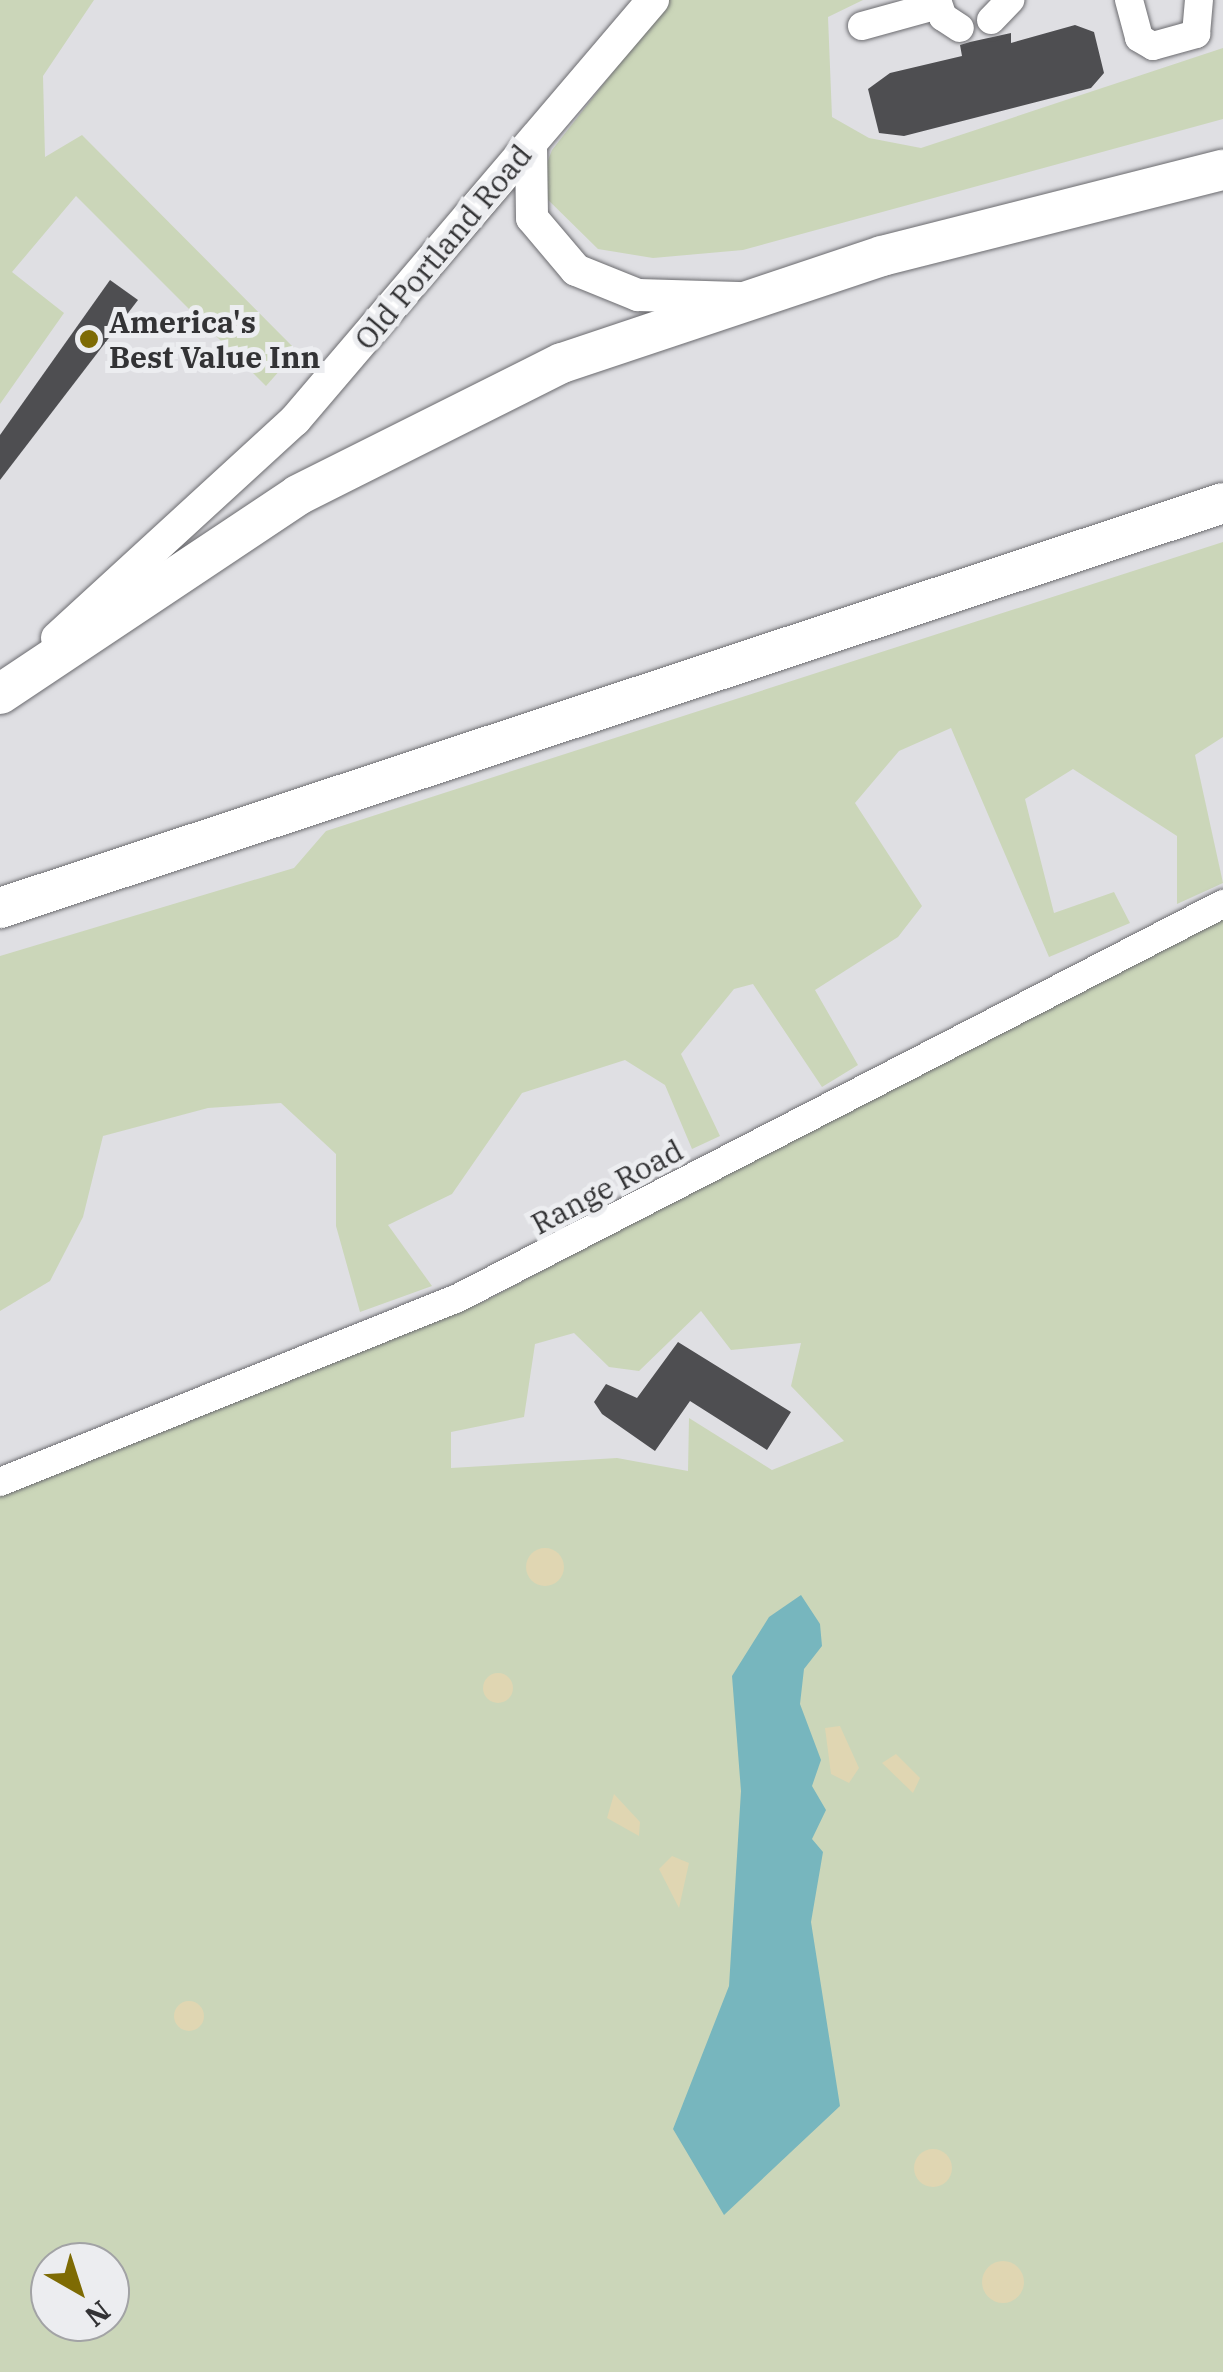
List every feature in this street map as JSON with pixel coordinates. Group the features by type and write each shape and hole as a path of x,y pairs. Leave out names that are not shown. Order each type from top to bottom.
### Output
{"highway":[{"path":"0,694 155,583 361,460 562,363 739,298 1223,170"},
{"path":"0,908 1223,504"}],"main road":[{"name":"Old Portland Road","path":"0,686 242,474 653,0"},
{"path":"532,140 524,178 532,218 576,270 638,295 739,298"}],"street":[{"path":"1128,0 1139,38 1152,46 1196,34 1198,0"},
{"path":"862,26 938,2 960,28"},
{"name":"Range Road","path":"0,1482 456,1299 1223,904"}],"green space":[{"path":"0,0 94,0 43,76 45,157 82,135 297,351 266,386 76,196 12,272 64,313 0,404"},
{"path":"669,0 863,0 828,17 832,117 869,138 921,148 1223,48 1223,119 743,250 653,258 598,249 537,189 552,150"},
{"path":"1223,542 1223,737 1195,755 1223,883 1177,904 1177,836 1073,769 1025,799 1054,913 1114,892 1130,923 1049,957 951,728 899,751 855,803 922,906 898,937 815,990 858,1065 822,1087 753,984 734,989 681,1054 720,1136 692,1149 665,1085 625,1060 522,1093 452,1194 388,1225 432,1286 360,1312 336,1226 336,1154 281,1103 208,1108 103,1136 83,1217 50,1281 0,1311 0,956 294,868 326,831"},
{"path":"1223,912 1223,2372 0,2372 0,1490 483,1302","holes":["701,1311 731,1350 801,1343 791,1386 844,1441 772,1470 689,1418 688,1471 617,1458 451,1468 451,1432 524,1417 535,1344 574,1333 609,1367 639,1371"]}],"sand":[{"path":"545,1548 559,1553 564,1567 559,1581 545,1586 531,1581 526,1567 531,1553"},
{"path":"498,1673 509,1677 513,1688 509,1699 498,1703 487,1699 483,1688 487,1677"},
{"path":"840,1726 859,1768 849,1783 831,1774 825,1728"},
{"path":"896,1754 920,1778 913,1793 882,1763"},
{"path":"614,1794 640,1822 639,1836 607,1818"},
{"path":"672,1856 689,1863 679,1908 659,1869"},
{"path":"189,2001 203,2010 204,2016 195,2030 189,2031 175,2022 174,2016 183,2002"},
{"path":"933,2149 947,2154 952,2168 947,2182 933,2187 919,2182 914,2168 919,2154"},
{"path":"1003,2261 1018,2267 1024,2282 1018,2297 1003,2303 988,2297 982,2282 988,2267"}],"water":[{"path":"801,1595 820,1624 822,1646 804,1669 800,1704 821,1760 812,1786 826,1810 812,1839 823,1852 811,1922 840,2106 724,2215 673,2129 729,1986 741,1791 732,1676 769,1617"}],"building":[{"path":"1075,25 1094,32 1104,73 1091,88 904,136 879,133 868,89 890,73 962,56 960,45 970,42 1011,33 1011,43"},
{"path":"110,280 138,300 0,480 0,435"},
{"path":"678,1342 791,1412 767,1450 690,1401 655,1451 602,1414 594,1402 606,1384 637,1398"}],"place":[{"name":"America's Best Value Inn","path":"89,339"}]}
